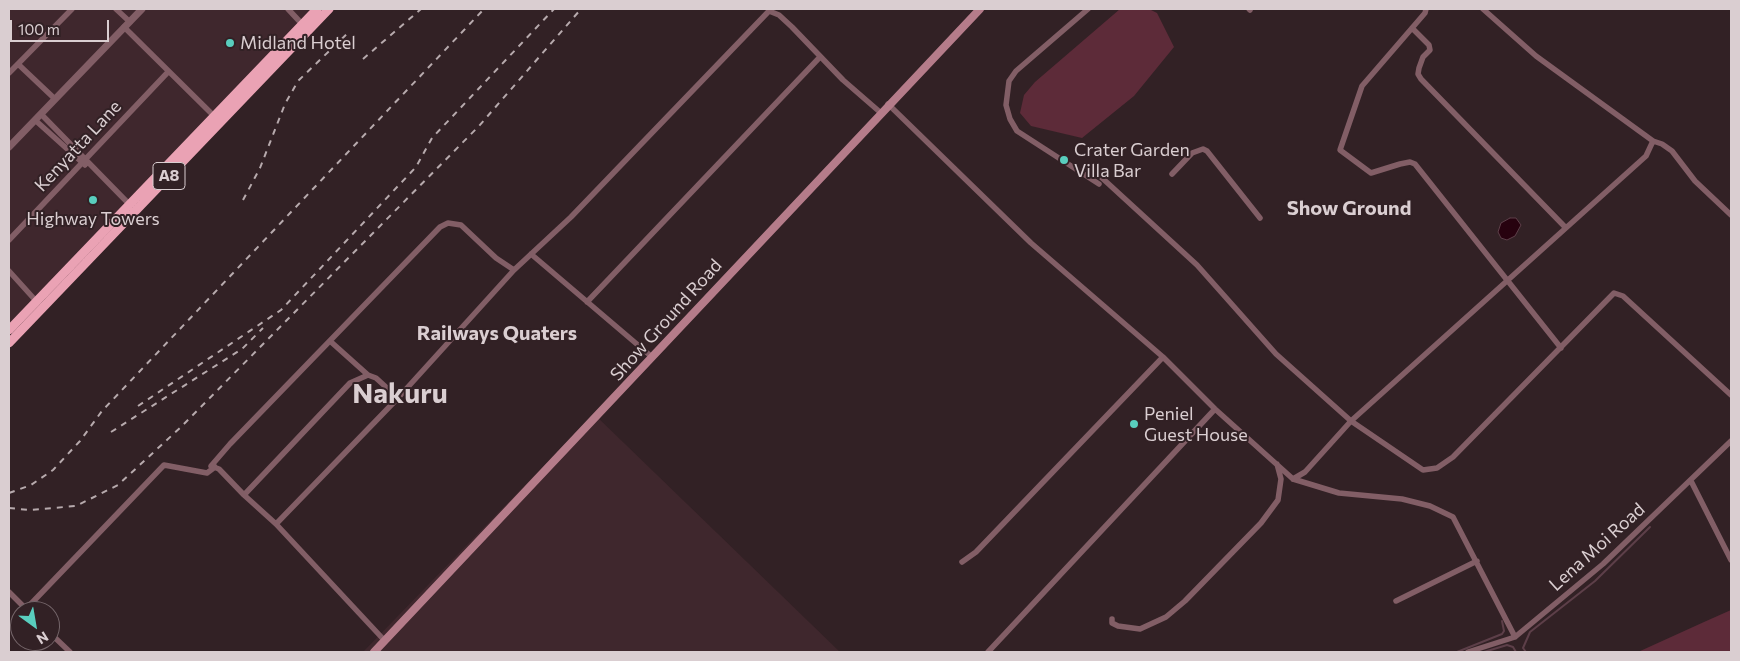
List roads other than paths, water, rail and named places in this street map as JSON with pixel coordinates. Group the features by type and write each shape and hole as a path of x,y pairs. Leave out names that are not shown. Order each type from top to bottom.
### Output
{"highway":[{"name":"A8","path":"9,330 317,9"},
{"name":"A8","path":"9,343 329,9"}],"main road":[{"name":"Show Ground Road","path":"374,652 881,114 888,104 980,9"}],"street":[{"path":"9,72 72,9"},
{"path":"117,9 130,22"},
{"path":"288,9 302,24"},
{"path":"1088,9 1016,71 1008,81 1006,105 1010,119 1017,131 1099,184"},
{"path":"1426,9 1362,86 1340,150 1371,173 1400,164 1410,162 1415,164 1561,348"},
{"path":"1483,9 1536,56 1654,141 1672,151 1695,181 1731,215"},
{"path":"9,147 130,22 137,10"},
{"path":"276,524 398,398 514,270 629,158 768,12 779,15 820,57 881,114"},
{"path":"124,27 215,117"},
{"path":"1412,28 1429,45 1430,50 1423,57 1419,68 1418,74 1421,80 1565,227"},
{"path":"586,302 820,57"},
{"path":"18,64 55,100"},
{"name":"Kenyatta Lane","path":"9,240 86,163 168,72"},
{"path":"888,104 1031,243 1163,357 1215,409 1293,479 1339,493 1402,500 1441,510 1453,517 1515,637"},
{"path":"41,114 86,163"},
{"path":"35,120 86,163 130,205"},
{"path":"1293,479 1305,472 1350,422 1646,156 1654,141"},
{"path":"1172,174 1192,153 1203,149 1207,151 1260,218"},
{"path":"1101,178 1197,265 1276,354 1350,422 1423,470 1437,468 1453,457 1611,295 1618,292 1731,395"},
{"path":"385,641 276,524 212,466 215,460 408,262 434,232 448,223 461,225 496,258 514,270"},
{"path":"531,254 652,357"},
{"path":"9,271 37,302"},
{"path":"330,341 368,375 376,378 398,398"},
{"path":"962,562 976,552 1163,357"},
{"path":"244,495 350,383 368,375"},
{"path":"988,652 1215,409"},
{"name":"Lena Moi Road","path":"1468,652 1515,637 1603,564 1731,442"},
{"path":"1112,619 1112,623 1118,626 1140,629 1166,617 1185,601 1261,523 1278,500 1281,479 1277,464"},
{"path":"36,601 164,465 208,473 215,467"},
{"path":"1691,481 1731,560"},
{"path":"1396,601 1477,561"},
{"path":"9,592 18,601"},
{"path":"60,642 70,652"}],"waterway":[{"path":"1526,652 1523,648 1530,632 1595,581 1650,527"},
{"path":"1457,652 1502,634 1504,631 1502,621"},
{"path":"1484,652 1507,645 1513,647 1516,652"}],"railway":[{"path":"363,59 421,9"},
{"path":"9,493 31,485 53,470 80,441 102,411 484,9"},
{"path":"138,406 281,310 416,167 432,138 554,9"},
{"path":"9,508 29,510 76,506 118,485 181,427 479,126 581,9"},
{"path":"243,200 260,168 285,104 298,81 350,31"},
{"path":"111,432 242,349 263,328"}],"place":[{"name":"Midland Hotel","path":"230,43"},
{"name":"Crater Garden Villa Bar","path":"1064,160"},
{"name":"Highway Towers","path":"93,200"},
{"name":"Peniel Guest House","path":"1134,424"}],"district":[{"name":"Show Ground","path":"1349,208"},
{"name":"Railways Quaters","path":"497,333"},
{"name":"Nakuru","path":"400,394"}]}
